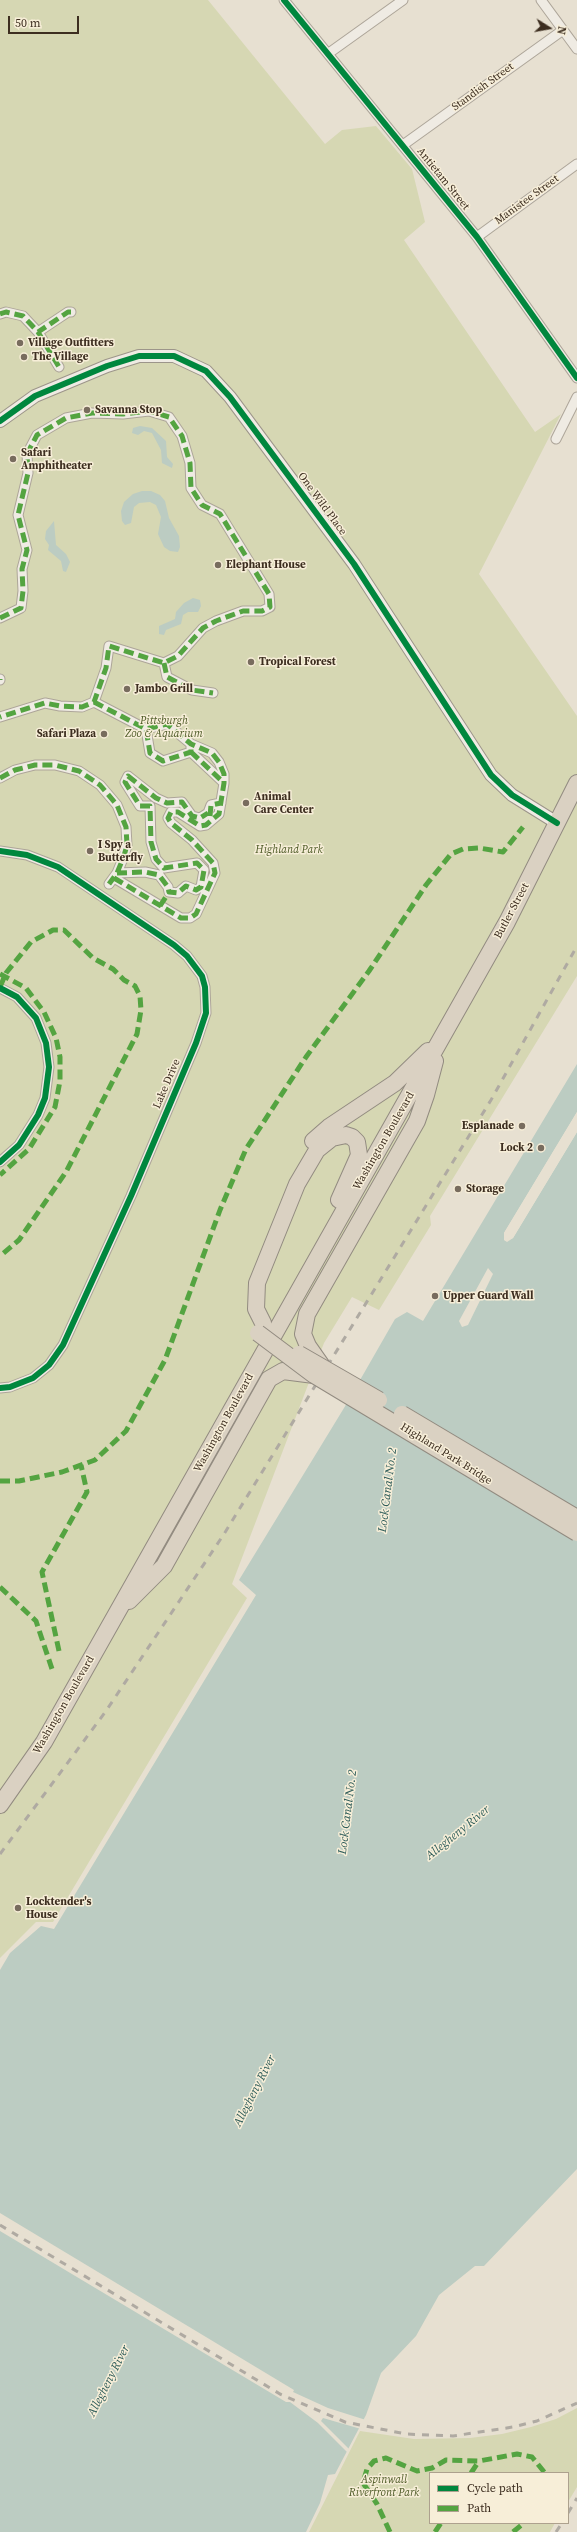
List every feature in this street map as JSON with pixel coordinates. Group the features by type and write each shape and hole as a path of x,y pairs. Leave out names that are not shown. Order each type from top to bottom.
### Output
{"highway":[{"name":"Butler Street","path":"442,1037 510,917 577,783"},
{"path":"318,1371 304,1334 307,1314 417,1120 426,1095 442,1037"},
{"path":"318,1371 279,1340 264,1332 248,1313 248,1281 299,1160 322,1132 395,1083 442,1037"},
{"name":"Washington Boulevard","path":"0,1805 32,1762 113,1619 264,1332 442,1037"},
{"path":"342,1135 352,1137 359,1146 356,1164 264,1332 256,1309 257,1283 302,1174 312,1157 328,1141 342,1135"},
{"path":"113,1619 164,1566 269,1379 283,1371 318,1371"},
{"name":"Highland Park Bridge","path":"318,1371 577,1518"},
{"name":"Highland Park Bridge","path":"318,1371 577,1533"}],"main road":[{"name":"One Wild Place","path":"0,421 35,396 107,366 139,356 174,356 206,371 239,409 354,564 491,775 512,795 557,822"}],"street":[{"name":"Antietam Street","path":"284,0 329,53 477,237 577,378"},
{"path":"329,53 404,0"},
{"path":"541,0 577,49"},
{"name":"Standish Street","path":"403,145 563,30"},
{"name":"Manistee Street","path":"477,237 577,164"},
{"path":"0,314 6,312 23,316 38,332 59,367"},
{"path":"38,332 68,312 71,312"},
{"path":"556,439 577,398"},
{"path":"0,618 21,608 23,591 22,569 27,550 18,515 28,474 27,454 37,435 66,418 92,413 123,414 149,411 169,417 182,436 190,463 191,488 202,505 220,514 270,594 270,607 262,611 243,611 216,621 203,628 178,656 164,663 109,646 106,668 94,702 82,707 60,706 45,703 0,717"},
{"path":"164,663 167,677 192,690 213,693"},
{"path":"94,702 146,729 167,724 224,783"},
{"path":"146,729 150,753 163,761 191,748 212,753 219,762 224,774 219,814 200,818 192,816 182,802 168,803 156,798 128,776 125,782 140,806 150,806 151,842 156,859 164,868 197,863 204,870 201,887 196,890 186,886 178,893 169,892"},
{"path":"0,778 15,770 35,765 55,765 79,771 100,785 117,805 126,827 127,844 114,878"},
{"path":"114,878 181,918 190,918 196,914 215,873 213,863 192,840 171,823 168,818 172,812 178,812 200,826 206,825 210,816"},
{"name":"Lake Drive","path":"0,851 27,855 58,867 174,945 187,956 202,976 205,987 206,1013 196,1043 131,1196 63,1345 49,1365 33,1378 10,1387 0,1388"},
{"path":"114,878 145,872 158,875 168,887 169,892 160,906"},
{"path":"0,988 17,998 36,1018 46,1043 49,1067 45,1098 38,1115 19,1145 0,1162"}],"green space":[{"name":"Highland Park","path":"0,0 208,0 325,144 342,130 376,126 412,169 425,222 404,240 535,432 561,414 479,574 577,716 577,976 430,1216 431,1225 379,1310 352,1297 324,1343 232,1584 247,1598 53,1922 36,1922 0,1958"},
{"name":"Aspinwall Riverfront Park","path":"577,2408 577,2487 569,2500 569,2472 429,2472 429,2524 554,2524 550,2532 309,2532 360,2431 414,2439 470,2438 502,2434 556,2419"}],"water":[{"path":"140,426 152,428 166,441 167,457 173,464 172,468 162,463 161,450 152,433 144,431 138,435 132,433 133,428"},
{"path":"142,491 151,491 160,495 165,501 169,518 179,536 180,547 178,552 170,551 164,547 158,534 161,517 156,505 150,502 139,503 134,507 131,523 125,525 122,521 121,511 124,502 133,494"},
{"path":"54,521 56,545 66,554 70,562 66,572 63,571 61,561 48,550 49,545 45,539 46,531"},
{"path":"193,598 200,600 201,606 198,612 188,612 183,615 181,624 166,630 164,635 159,634 159,626 175,619 176,612 184,603"},
{"path":"577,1064 577,1112 504,1233 504,1240 507,1242 513,1238 577,1132 577,2169 484,2266 475,2266 439,2295 416,2336 381,2373 366,2415 335,2474 328,2475 320,2503 306,2532 0,2532 0,1970 10,1953 41,1926 54,1929 256,1595 239,1580 344,1408 395,1319 407,1312 423,1321"}],"pier":[{"path":"577,1112 577,1116 506,1233 506,1239 511,1237 577,1130 577,1132 513,1238 505,1241 504,1233"},
{"path":"488,1268 493,1274 468,1325 462,1327 459,1321"},
{"path":"0,2213 294,2390 293,2392 328,2408 366,2420 361,2429 323,2418 321,2421 349,2449 348,2453 318,2423 290,2402 286,2402 0,2231"}],"railway":[{"path":"0,1854 106,1711 224,1534 491,1100 577,946"},
{"path":"0,2225 280,2394 345,2422 406,2434 453,2436 513,2427 537,2421 577,2403"},
{"path":"569,2511 577,2498"},
{"path":"556,2532 561,2524"}],"marked path":[{"path":"0,314 6,312 23,316 38,332 68,312 71,312"},
{"path":"38,332 59,367"},
{"path":"0,618 21,608 23,591 22,569 27,550 18,515 28,473 27,454 37,435 66,418 92,413 123,414 149,411 169,417 182,436 190,463 191,488 202,505 220,514 269,594 270,607 262,611 243,611 216,621 203,628 178,656 164,663 109,646 106,668 94,702 82,707 60,706 45,703 0,717"},
{"path":"164,663 167,677 192,690 213,693"},
{"path":"94,702 146,729 150,753 163,761 191,752 191,744"},
{"path":"114,878 181,918 190,918 196,914 215,873 213,863 192,840 171,823 168,818 171,812 178,812 200,826 206,825 219,814 224,783 224,774 219,762 212,753 191,744 167,724 146,729"},
{"path":"191,752 224,783"},
{"path":"0,778 15,770 35,765 55,765 79,771 100,785 117,805 126,827 127,845 124,856 117,873 109,884"},
{"path":"117,873 145,872 159,875 168,887 169,892 178,893 186,886 196,890 201,887 204,870 197,863 164,868 156,859 151,842 150,806 140,806 125,782 128,776 156,798 167,803 182,802 192,816 200,818 208,813"},
{"path":"210,816 211,805 221,803"},
{"path":"0,1481 19,1481 62,1472 95,1460 126,1431 165,1360 220,1210 246,1149 306,1057 369,971 426,885 451,854 463,849 479,848 503,852 523,827"},
{"path":"160,906 169,892"},
{"path":"0,987 6,973 31,942 53,930 64,930 93,958 113,969 124,980 135,986 140,996 141,1010 137,1034 66,1172 19,1240 0,1256"},
{"path":"0,974 26,988 44,1012 56,1038 60,1057 60,1081 55,1107 29,1149 0,1175"},
{"path":"59,1651 42,1572 87,1492 81,1465"},
{"path":"0,1587 36,1621 52,1669"},
{"path":"390,2532 377,2504 363,2483 367,2469 374,2461 386,2458 417,2471 432,2468 446,2460 479,2461 517,2454 532,2457 544,2472"},
{"path":"472,2472 479,2461"},
{"path":"435,2532 440,2524"},
{"path":"513,2532 523,2524"}],"cycle path":[{"path":"284,0 477,237 577,378"},
{"path":"0,421 35,396 107,366 139,356 174,356 206,371 230,397 354,564 491,775 512,795 557,823"},
{"path":"0,851 27,855 58,867 174,945 187,956 202,976 205,987 206,1013 196,1043 131,1196 63,1345 49,1365 33,1378 10,1387 0,1388"},
{"path":"0,988 17,997 36,1018 46,1043 49,1067 45,1098 38,1115 19,1145 0,1162"}],"place":[{"name":"Village Outfitters","path":"20,343"},
{"name":"The Village","path":"24,357"},
{"name":"Savanna Stop","path":"87,410"},
{"name":"Safari Amphitheater","path":"13,459"},
{"name":"Elephant House","path":"218,565"},
{"name":"Tropical Forest","path":"251,662"},
{"name":"Jambo Grill","path":"127,689"},
{"name":"Safari Plaza","path":"104,734"},
{"name":"Animal Care Center","path":"246,803"},
{"name":"I Spy a Butterfly","path":"90,851"},
{"name":"Esplanade","path":"522,1126"},
{"name":"Lock 2","path":"541,1148"},
{"name":"Storage","path":"458,1189"},
{"name":"Upper Guard Wall","path":"435,1296"},
{"name":"Locktender's House","path":"18,1908"}],"park label":[{"name":"Pittsburgh Zoo & Aquarium","path":"164,727"}],"water label":[{"name":"Lock Canal No. 2","path":"388,1490"},
{"name":"Lock Canal No. 2","path":"348,1812"},
{"name":"Allegheny River","path":"458,1833"},
{"name":"Allegheny River","path":"255,2091"},
{"name":"Allegheny River","path":"109,2381"}]}
